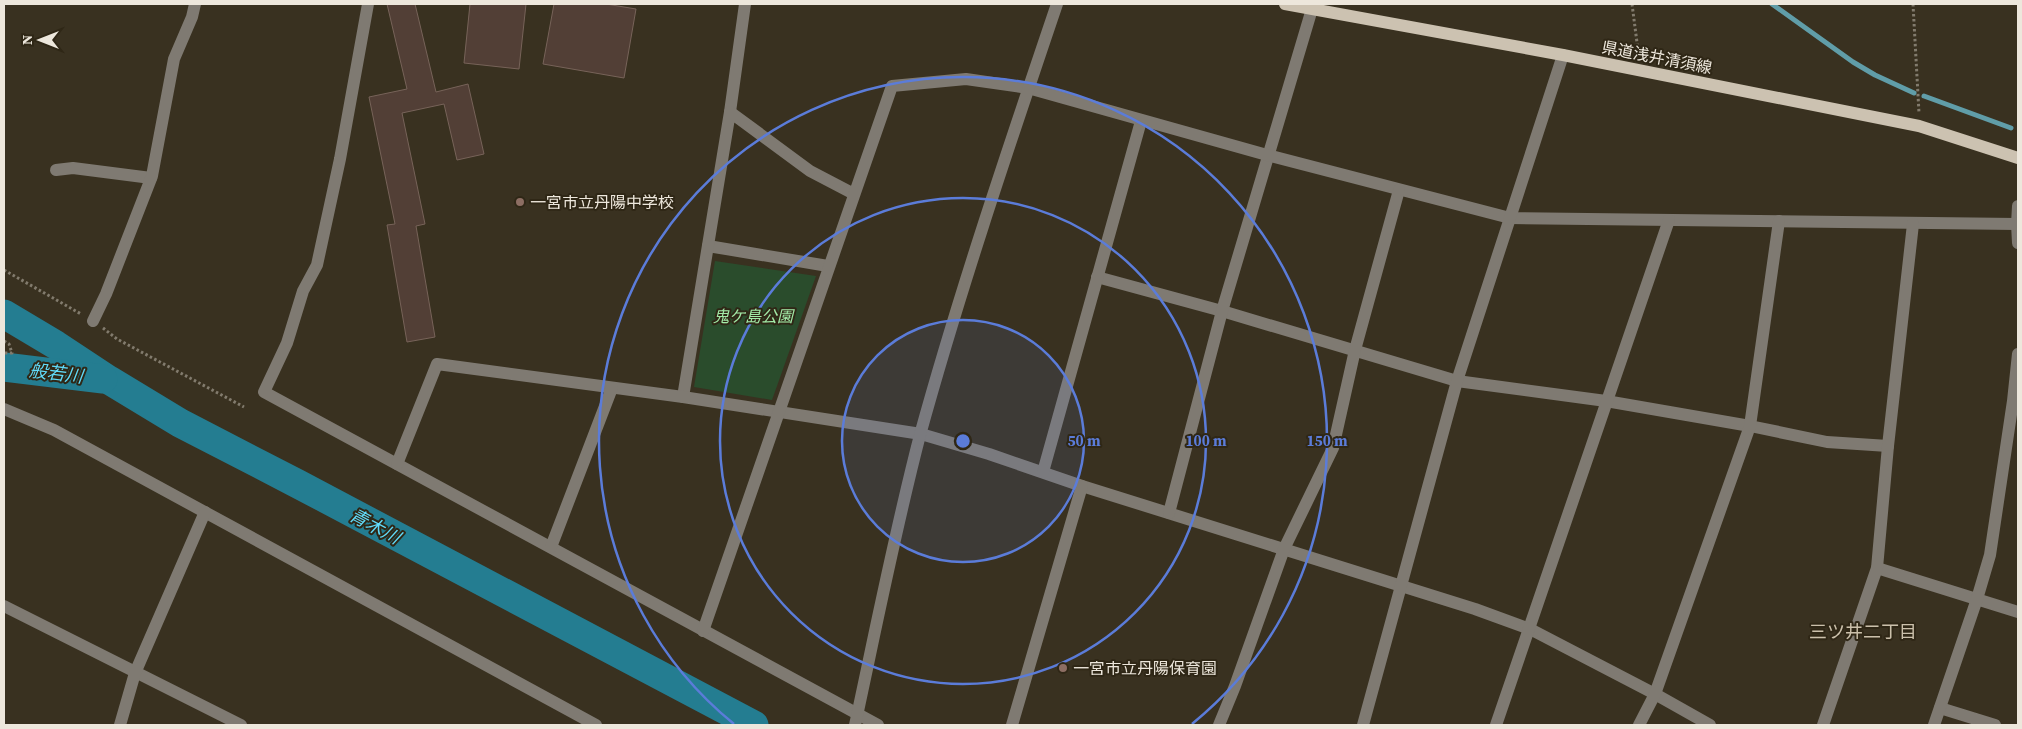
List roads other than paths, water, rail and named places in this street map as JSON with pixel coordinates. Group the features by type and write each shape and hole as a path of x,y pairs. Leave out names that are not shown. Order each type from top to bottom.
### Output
{"main road":[{"name":"県道浅井清須線","path":"1285,4 1563,55 1919,126 2018,158"}],"street":[{"path":"93,321 106,294 151,178 174,59 192,17 195,4"},
{"path":"368,4 340,160 317,265 303,291 288,343 264,392 704,631 856,720 878,725"},
{"path":"683,397 730,112 744,4"},
{"path":"856,720 897,528 921,434 973,259 1057,4"},
{"path":"1169,513 1222,312 1312,9"},
{"path":"1363,725 1457,381 1563,55"},
{"path":"704,631 828,266 892,86 966,79 1028,88 1267,156 1510,218 2017,224"},
{"path":"730,112 810,171 854,194"},
{"path":"1043,472 1141,121"},
{"path":"56,170 72,168 151,178"},
{"path":"1219,725 1284,549 1333,448 1355,350 1399,190"},
{"path":"2018,206 2018,243"},
{"path":"1496,725 1669,220"},
{"path":"1638,725 1655,694 1750,426 1779,221"},
{"path":"1823,725 1877,568 1888,446 1914,224"},
{"path":"708,246 828,266"},
{"path":"1097,277 1457,381 1606,401 1750,426 1826,442 1888,446"},
{"path":"1934,725 1990,555 2016,402 2018,354"},
{"path":"397,464 437,364 683,397 921,434 990,454 1082,486 1402,585 1530,629 1710,725"},
{"path":"551,547 612,388"},
{"path":"4,409 54,430 421,628 594,725"},
{"path":"1012,725 1082,486"},
{"path":"120,725 136,673 205,512"},
{"path":"1877,568 2018,612"},
{"path":"4,606 241,725"},
{"path":"1940,708 1995,725"}],"waterway":[{"path":"1772,4 1853,62 1875,75 1914,93"},
{"path":"1924,96 2011,128"},
{"name":"青木川","path":"4,314 180,423 754,725"},
{"name":"般若川","path":"4,367 103,379"}],"place":[{"name":"一宮市立丹陽中学校","path":"520,202"},
{"name":"一宮市立丹陽保育園","path":"1063,668"}],"district":[{"name":"三ツ井二丁目","path":"1863,631"}],"park label":[{"name":"鬼ケ島公園","path":"753,316"}]}
